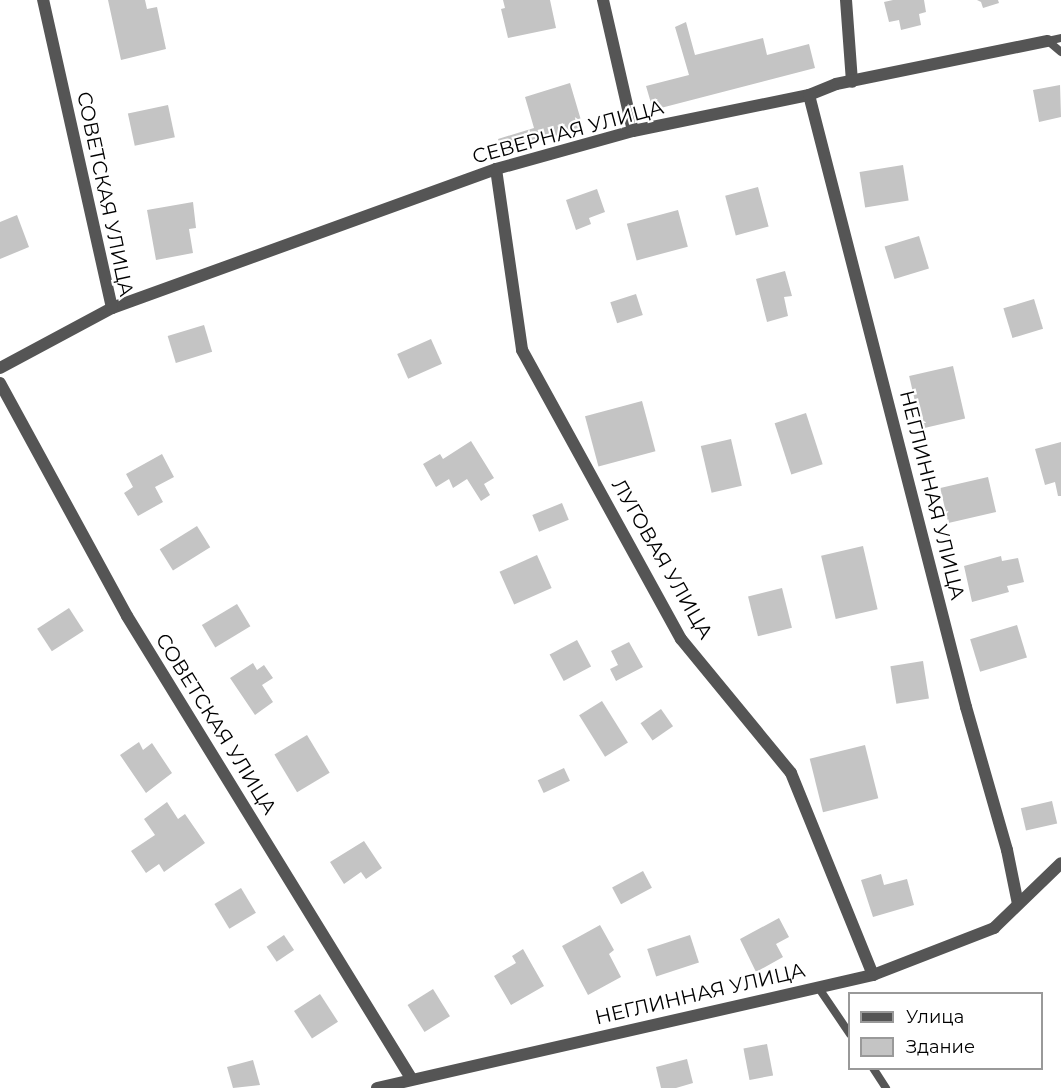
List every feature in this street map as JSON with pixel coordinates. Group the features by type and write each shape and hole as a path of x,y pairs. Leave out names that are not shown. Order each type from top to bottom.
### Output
{"street":[{"name":"СОВЕТСКАЯ УЛИЦА","path":"0,369 112,308 43,0"},
{"path":"603,0 633,131"},
{"path":"846,0 852,82"},
{"name":"СЕВЕРНАЯ УЛИЦА","path":"112,308 496,169 633,131 809,95 837,84 1048,41"},
{"name":"НЕГЛИННАЯ УЛИЦА","path":"809,95 966,707 1007,850 1018,904"},
{"name":"ЛУГОВАЯ УЛИЦА","path":"496,169 522,350 681,639 790,773 873,975"},
{"name":"СОВЕТСКАЯ УЛИЦА","path":"0,383 127,616 411,1078"},
{"name":"НЕГЛИННАЯ УЛИЦА","path":"376,1088 411,1078 873,975 994,928 1061,863"}],"lane":[{"path":"1048,41 1061,38"},
{"path":"1048,41 1061,43"},
{"path":"1048,41 1061,52"},
{"path":"818,987 848,1032"},
{"path":"874,1070 886,1088"}],"building":[{"path":"108,0 145,0 147,9 157,7 166,49 121,60"},
{"path":"503,0 550,0 556,28 508,38 501,9 505,8"},
{"path":"924,0 926,12 919,14 921,25 901,30 899,20 889,22 884,2"},
{"path":"977,0 998,0 999,3 983,8 981,2"},
{"path":"686,22 695,55 763,38 767,55 809,44 815,68 653,110 646,86 689,75 675,27"},
{"path":"570,83 583,127 502,153 498,139 534,128 525,97"},
{"path":"1060,85 1061,117 1039,122 1033,90"},
{"path":"168,105 175,137 135,146 128,114"},
{"path":"903,165 909,201 865,207 860,172"},
{"path":"758,187 769,227 736,235 725,196"},
{"path":"597,189 605,212 589,218 591,224 576,230 566,200"},
{"path":"193,202 196,228 189,229 193,253 156,260 147,210"},
{"path":"678,210 688,247 637,260 627,224"},
{"path":"17,215 29,247 0,259 0,222"},
{"path":"919,236 929,269 895,279 885,247"},
{"path":"785,271 792,296 784,297 788,316 767,322 756,279"},
{"path":"636,294 643,315 617,323 610,302"},
{"path":"1034,299 1043,329 1012,338 1003,308"},
{"path":"204,325 212,352 176,363 168,336"},
{"path":"431,339 442,364 408,379 397,354"},
{"path":"953,366 965,419 921,429 909,376"},
{"path":"642,401 655,451 598,466 585,416"},
{"path":"806,413 823,464 791,475 775,423"},
{"path":"731,439 742,486 712,493 701,446"},
{"path":"471,441 494,478 484,484 490,495 481,501 467,479 453,488 449,479 436,487 423,464 440,454 443,459"},
{"path":"1061,442 1061,496 1058,496 1055,482 1045,485 1035,449"},
{"path":"162,454 174,477 155,487 163,502 138,516 124,493 133,487 126,474"},
{"path":"988,477 996,512 948,523 940,488"},
{"path":"562,503 569,520 539,532 532,515"},
{"path":"197,526 210,547 173,571 160,549"},
{"path":"863,546 878,609 836,619 821,556"},
{"path":"537,555 552,588 514,605 500,572"},
{"path":"1001,556 1002,561 1018,558 1024,582 1007,586 1009,592 972,602 964,566"},
{"path":"782,588 792,628 758,636 748,596"},
{"path":"237,604 250,626 215,647 202,625"},
{"path":"69,608 84,631 52,651 37,629"},
{"path":"1017,625 1027,658 980,672 970,639"},
{"path":"577,640 591,666 564,681 550,655"},
{"path":"629,642 643,667 616,681 610,669 618,665 611,651"},
{"path":"923,661 929,699 896,704 890,666"},
{"path":"253,663 257,670 264,665 273,678 262,685 273,702 255,715 230,678"},
{"path":"602,701 628,743 605,757 579,715"},
{"path":"661,709 673,726 653,741 641,723"},
{"path":"307,735 330,773 297,792 274,755"},
{"path":"139,742 143,750 152,743 172,773 146,793 120,755"},
{"path":"865,745 878,798 823,812 810,759"},
{"path":"564,768 570,781 544,793 538,780"},
{"path":"1052,801 1057,823 1026,831 1021,808"},
{"path":"167,802 178,819 185,814 205,843 164,872 159,864 146,873 131,851 155,835 144,819"},
{"path":"364,841 382,868 366,879 361,872 344,884 330,862"},
{"path":"643,871 652,888 621,904 612,887"},
{"path":"881,874 884,885 907,879 914,905 873,917 861,880"},
{"path":"241,888 256,913 229,929 214,904"},
{"path":"779,918 789,937 776,944 783,957 756,972 740,939"},
{"path":"600,925 614,950 609,954 621,977 588,995 562,946"},
{"path":"284,935 294,950 277,962 267,947"},
{"path":"690,935 699,963 656,976 647,949"},
{"path":"523,949 544,986 511,1005 494,976 516,963 512,956"},
{"path":"433,989 450,1016 425,1032 408,1005"},
{"path":"320,994 338,1022 312,1039 294,1011"},
{"path":"767,1044 773,1075 750,1080 743,1049"},
{"path":"687,1059 693,1083 676,1088 661,1088 656,1067"},
{"path":"253,1060 260,1085 233,1088 227,1067"}]}
